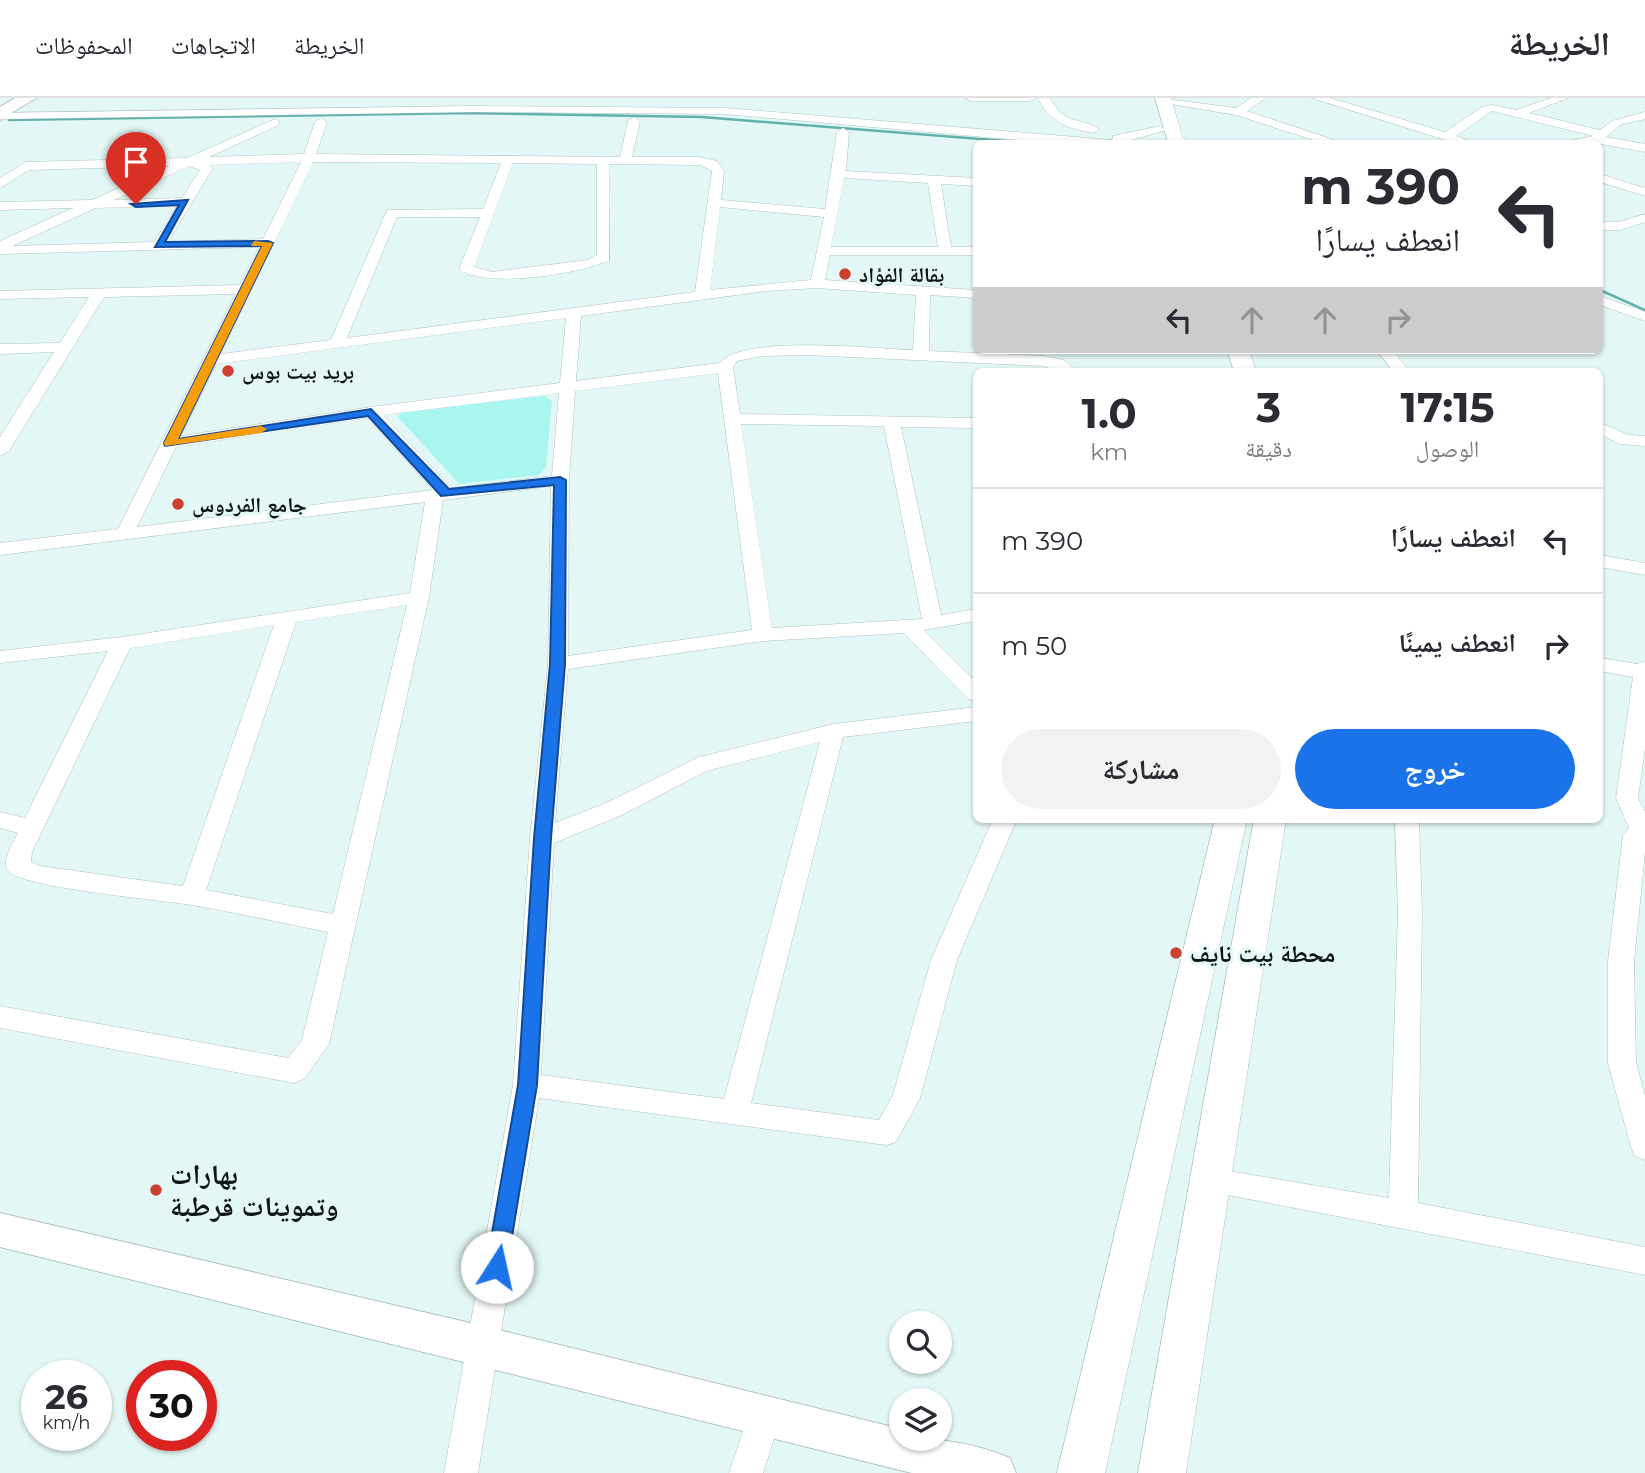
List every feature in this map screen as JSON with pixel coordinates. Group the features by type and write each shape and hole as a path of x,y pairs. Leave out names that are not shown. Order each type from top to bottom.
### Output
{"main road":[{"path":"0,115 27,98"},
{"path":"1160,99 1164,137"},
{"path":"1160,99 1176,140"},
{"path":"1081,1473 1230,823"},
{"path":"1162,1473 1269,823"}],"street":[{"path":"192,113 211,98"},
{"path":"307,112 326,98"},
{"path":"725,111 738,98"},
{"path":"971,98 1030,98"},
{"path":"1044,98 1053,116 1059,121 1102,131 1113,140"},
{"path":"1238,112 1259,98"},
{"path":"1318,98 1460,140"},
{"path":"1515,115 1562,98"},
{"path":"1160,99 1238,112 1327,140"},
{"path":"0,115 471,109 725,111 1091,140"},
{"path":"1448,136 1486,109 1645,142"},
{"path":"1577,140 1602,133 1645,115"},
{"path":"0,124 275,123 466,118 715,121 973,142"},
{"path":"625,162 634,121"},
{"path":"125,533 309,158 321,122"},
{"path":"0,248 86,206 275,123"},
{"path":"817,284 829,213 839,174 844,132"},
{"path":"1602,133 1645,148"},
{"path":"1135,140 1164,137"},
{"path":"0,184 26,166 309,158 700,161 713,164 718,171 702,295"},
{"path":"509,159 485,213 466,269 492,276 591,264 604,257 603,162"},
{"path":"159,245 207,168 189,162"},
{"path":"839,174 973,182"},
{"path":"934,179 945,250"},
{"path":"1603,179 1645,192"},
{"path":"0,206 185,202"},
{"path":"715,203 829,213"},
{"path":"337,343 392,213 485,213"},
{"path":"1603,226 1620,226 1645,218"},
{"path":"0,248 268,243"},
{"path":"822,251 973,251"},
{"path":"212,360 702,295 817,284 973,294"},
{"path":"0,295 244,289"},
{"path":"0,451 100,291"},
{"path":"921,355 923,291"},
{"path":"1603,301 1645,317"},
{"path":"461,1473 527,1085 542,838 558,664 560,480 574,312"},
{"path":"0,349 67,347"},
{"path":"763,635 726,367 732,358 762,351 921,355 1044,360 1058,363 1064,368"},
{"path":"1388,354 1399,368"},
{"path":"170,443 371,412 726,367"},
{"path":"371,412 440,494"},
{"path":"733,419 973,422"},
{"path":"891,421 933,623"},
{"path":"1603,429 1626,440 1645,441"},
{"path":"0,549 560,480"},
{"path":"0,1017 294,1071 315,1044 419,597 440,494"},
{"path":"1603,562 1645,569"},
{"path":"0,657 122,643 419,597"},
{"path":"558,664 763,635 909,627 973,616"},
{"path":"192,896 287,618"},
{"path":"909,627 973,691"},
{"path":"122,643 20,852 18,866 36,874 192,896 341,925"},
{"path":"1603,665 1645,670 1627,798 1644,831 1635,835 1621,961 1622,1063 1645,1147"},
{"path":"542,838 614,809 699,765 834,731 973,714"},
{"path":"734,1113 834,731"},
{"path":"0,820 32,828"},
{"path":"527,1085 886,1133 906,1098 944,960 1002,823"},
{"path":"1404,1214 1410,913 1407,823"},
{"path":"1211,1181 1404,1214 1645,1261"},
{"path":"0,1230 484,1345 995,1473"},
{"path":"746,1473 765,1414"}],"shaded area":[{"path":"545,396 552,401 546,467 539,475 459,484 398,417 400,412"}],"waterway":[{"path":"9,120 467,113 702,117 992,140"},
{"path":"1603,291 1645,310"}],"slow traffic":[{"path":"254,244 268,243 170,443 261,429"}],"place":[{"name":"بقالة الفؤاد","path":"845,274"},
{"name":"بريد بيت بوس","path":"228,371"},
{"name":"جامع الفردوس","path":"178,504"},
{"name":"محطة بيت نايف","path":"1176,953"},
{"name":"بهارات وتموينات قرطبة","path":"156,1190"}],"route":[{"path":"136,204 185,202 159,245 268,243 170,443 371,412 446,494 560,480 558,664 542,838 527,1085 497,1267"}]}
